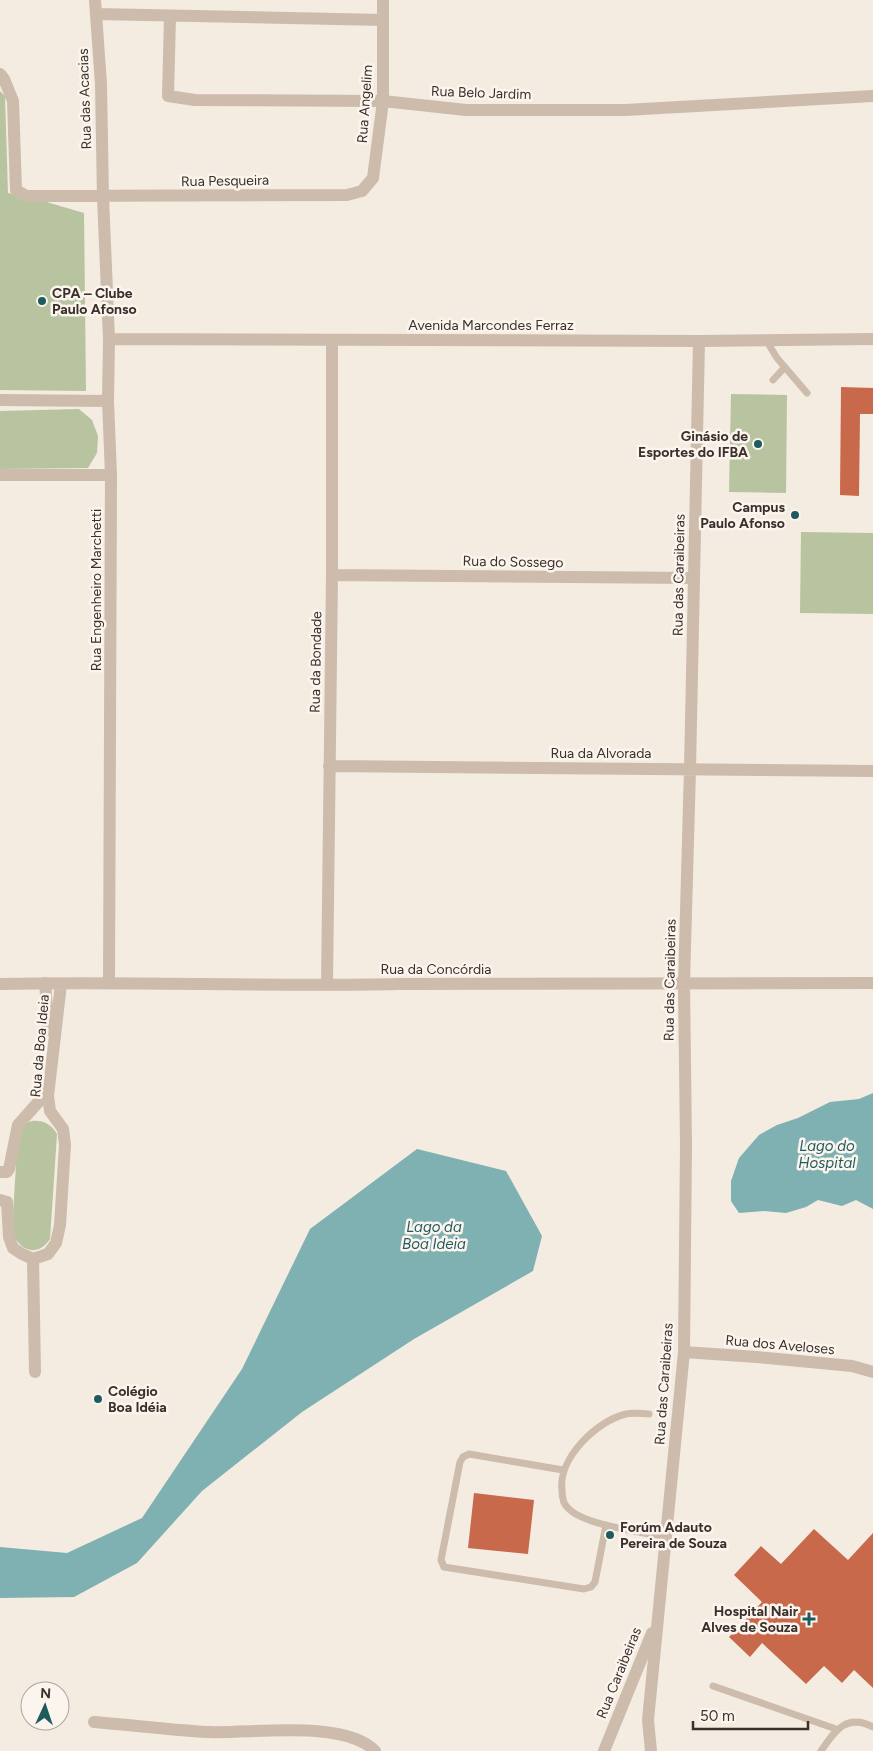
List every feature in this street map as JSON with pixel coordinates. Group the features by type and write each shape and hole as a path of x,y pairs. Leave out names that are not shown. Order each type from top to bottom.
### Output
{"street":[{"name":"Rua das Acacias","path":"95,0 100,84 103,197"},
{"name":"Rua Angelim","path":"347,194 362,191 373,178 383,101 383,0"},
{"path":"96,14 383,20"},
{"name":"Rua Belo Jardim","path":"170,16 168,96 195,100 383,101 466,110 626,110 873,96"},
{"name":"Rua Pesqueira","path":"0,74 13,101 16,190 26,196 347,194"},
{"name":"Rua Engenheiro Marchetti","path":"103,197 109,339 108,401 111,475 109,983"},
{"name":"Avenida Marcondes Ferraz","path":"109,339 699,341 873,339"},
{"name":"Rua da Bondade","path":"326,985 332,575 332,340"},
{"name":"Rua das Caraibeiras","path":"657,1619 684,1352 686,1144 684,983 699,341"},
{"path":"0,400 108,401"},
{"path":"0,475 111,475"},
{"name":"Rua do Sossego","path":"332,575 694,578"},
{"name":"Rua da Alvorada","path":"330,766 873,771"},
{"name":"Rua da Boa Ideia","path":"4,1170 18,1125 41,1099 48,1020 45,983"},
{"name":"Rua da Concórdia","path":"0,984 873,983"},
{"name":"Rua da Boa Ideia","path":"33,1259 48,1254 56,1243 60,1225 65,1144 63,1129 50,1110 48,1096 61,984"},
{"path":"2,1200 7,1202 9,1237 13,1248 33,1259 34,1372"},
{"name":"Rua dos Aveloses","path":"684,1352 852,1366 873,1372"},
{"name":"Rua Caraibeiras","path":"604,1751 657,1619"},
{"name":"Rua Caraibeiras","path":"651,1751 648,1720 657,1619"},
{"path":"94,1722 208,1732 316,1731 344,1735 371,1746 375,1751"}],"lane":[{"path":"766,340 807,393"},
{"path":"773,380 785,367"},
{"path":"649,1414 626,1414 609,1421 587,1437 572,1455 563,1470 561,1483 562,1498 567,1508 580,1518 665,1537"},
{"path":"563,1470 469,1454 463,1457 458,1472 441,1560 442,1565 444,1567 584,1589 591,1587 595,1582 606,1525"},
{"path":"713,1686 836,1729"},
{"path":"821,1751 836,1729 846,1724 863,1722 873,1726"}],"green space":[{"name":"CPA – Clube Paulo Afonso","path":"0,91 5,96 8,193 26,196 84,213 86,391 0,390"},
{"name":"Ginásio de Esportes do IFBA","path":"731,394 787,395 786,493 729,492"},
{"path":"79,409 92,420 98,436 97,453 88,468 0,469 0,411"},
{"path":"801,532 873,533 873,614 800,613"},
{"path":"32,1121 46,1123 57,1134 50,1239 40,1249 29,1250 19,1243 12,1231 18,1131 26,1123"}],"water":[{"name":"Lago do Hospital","path":"873,1093 873,1209 856,1200 842,1206 818,1200 806,1207 786,1213 764,1211 739,1213 731,1201 731,1181 739,1158 759,1135 830,1102 859,1099"},
{"name":"Lago da Boa Ideia","path":"417,1149 506,1171 542,1236 533,1271 414,1339 302,1412 202,1491 137,1563 74,1597 0,1598 0,1547 67,1553 142,1518 242,1369 310,1229"}],"building":[{"path":"841,387 873,388 873,414 860,414 859,496 840,495"},
{"path":"474,1493 534,1500 528,1554 468,1548"},
{"name":"Hospital Nair Alves de Souza","path":"814,1529 848,1560 873,1533 873,1688 854,1670 842,1683 824,1666 806,1684 762,1643 750,1657 729,1637 762,1602 734,1575 761,1546 781,1564"}],"place":[{"name":"CPA – Clube Paulo Afonso","path":"42,301"},
{"name":"Ginásio de Esportes do IFBA","path":"758,444"},
{"name":"Campus Paulo Afonso","path":"795,515"},
{"name":"Colégio Boa Idéia","path":"98,1399"},
{"name":"Forúm Adauto Pereira de Souza","path":"610,1535"},
{"name":"Hospital Nair Alves de Souza","path":"809,1619"}]}
